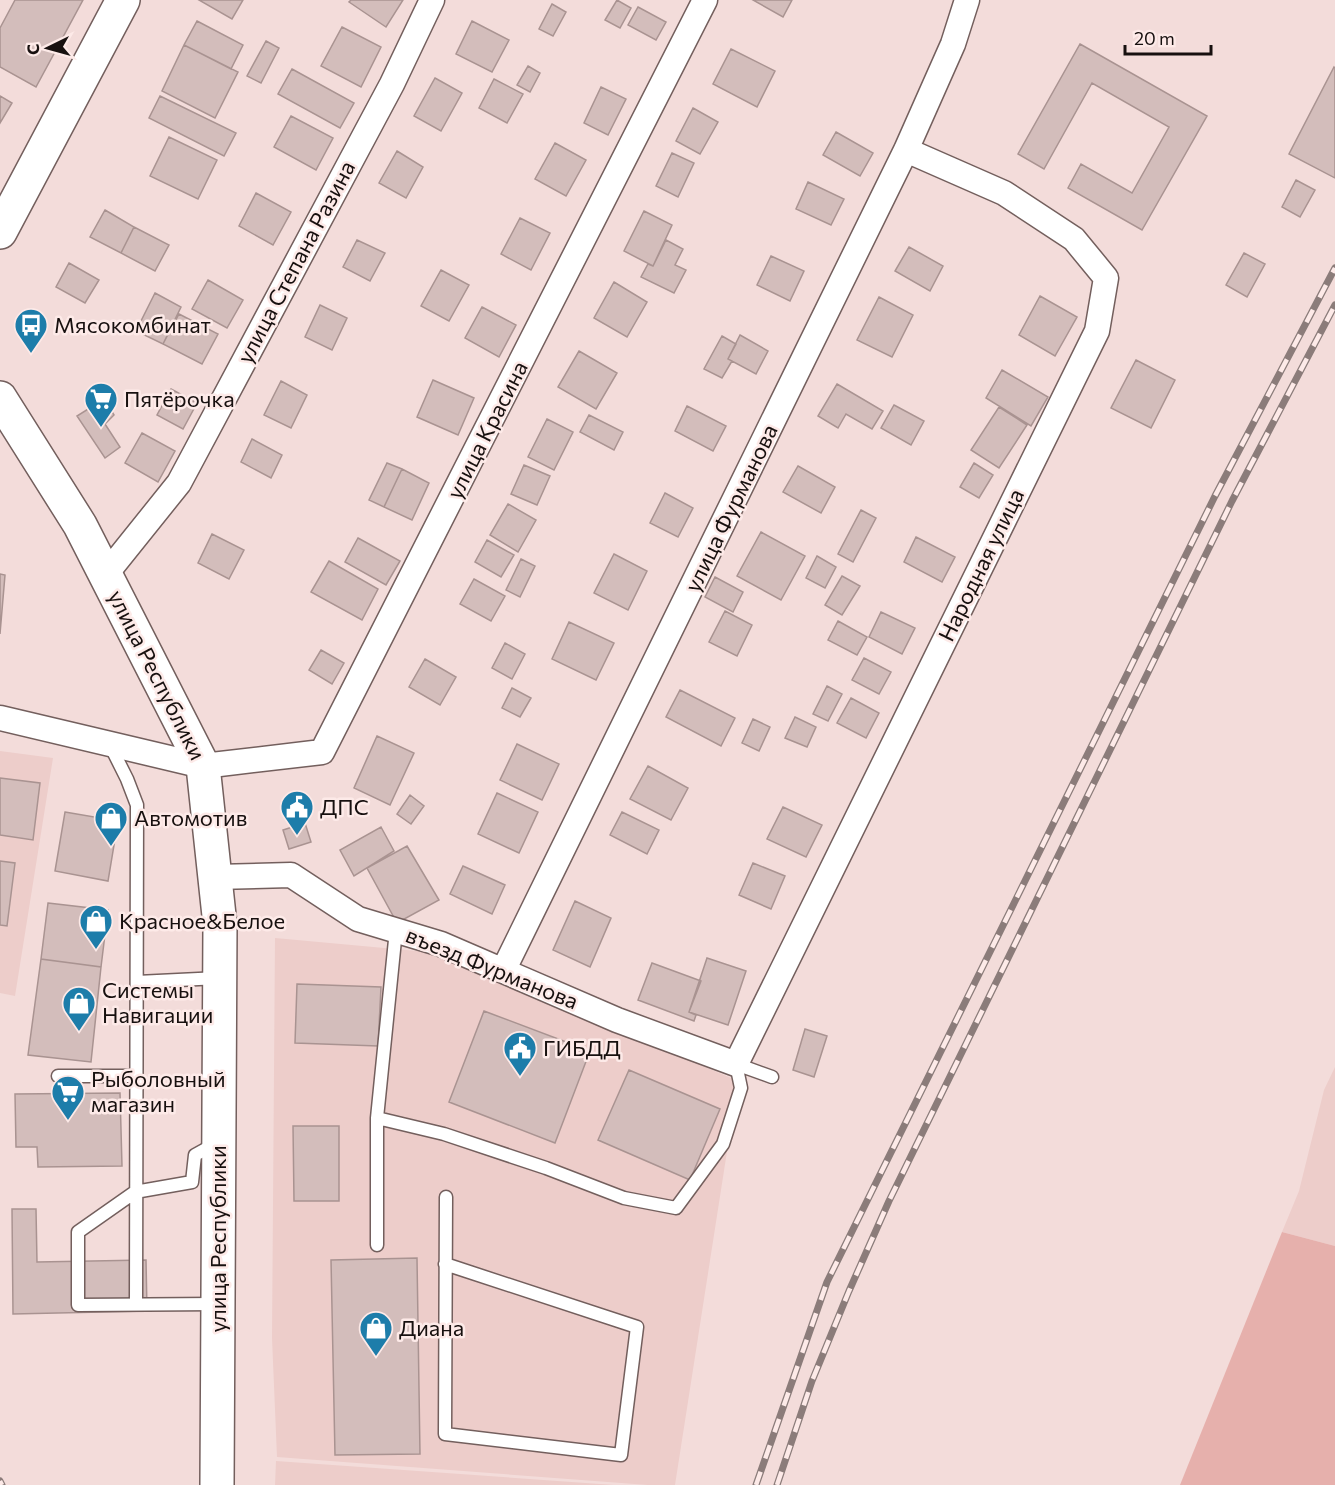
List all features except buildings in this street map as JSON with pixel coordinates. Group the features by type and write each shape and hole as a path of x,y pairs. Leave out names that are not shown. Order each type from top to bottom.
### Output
{"main road":[{"path":"0,232 123,0"},
{"name":"улица Республики","path":"0,398 80,525 203,766 220,925 217,1485"}],"street":[{"name":"улица Степана Разина","path":"106,574 179,483 392,84 432,0"},
{"name":"улица Красина","path":"203,766 322,752 705,0"},
{"name":"улица Фурманова","path":"504,969 906,150 953,44 968,0"},
{"name":"Народная улица","path":"736,1064 1097,331 1106,278 1074,238 1004,193 906,150"},
{"path":"0,718 203,766"},
{"name":"въезд Фурманова","path":"216,877 291,875 358,919 441,944 504,969 617,1020 736,1064"}],"lane":[{"path":"110,744 137,805 136,1304"},
{"path":"377,1245 377,1118 396,930"},
{"path":"137,982 220,978"},
{"path":"736,1064 771,1077"},
{"path":"377,1118 444,1134 546,1168 624,1198 676,1208 723,1144 741,1088 736,1064"},
{"path":"58,1076 136,1076"},
{"path":"218,1304 78,1305 78,1232 135,1192 192,1182 195,1155 219,1142"},
{"path":"446,1197 445,1434 621,1455 637,1327 446,1264"}],"shaded area":[{"path":"0,751 53,758 15,996 0,993"},
{"path":"275,938 439,953 738,1081 675,1485 648,1485 277,1457 272,1338"},
{"path":"1335,1067 1335,1246 1282,1232 1299,1191 1324,1090"},
{"path":"1282,1232 1335,1246 1335,1485 1180,1485"},
{"path":"276,1461 614,1485 275,1485"}],"railway":[{"path":"756,1485 827,1282 1215,496 1335,268"},
{"path":"777,1485 812,1381 889,1201 1232,501 1335,305"},
{"path":"0,1481 2,1485"}],"place":[{"name":"Мясокомбинат","path":"31,354"},
{"name":"Пятёрочка","path":"101,428"},
{"name":"ДПС","path":"297,836"},
{"name":"Автомотив","path":"111,847"},
{"name":"Красное&Белое","path":"96,950"},
{"name":"Системы Навигации","path":"79,1032"},
{"name":"ГИБДД","path":"520,1077"},
{"name":"Рыболовный магазин","path":"68,1121"},
{"name":"Диана","path":"376,1357"}]}
